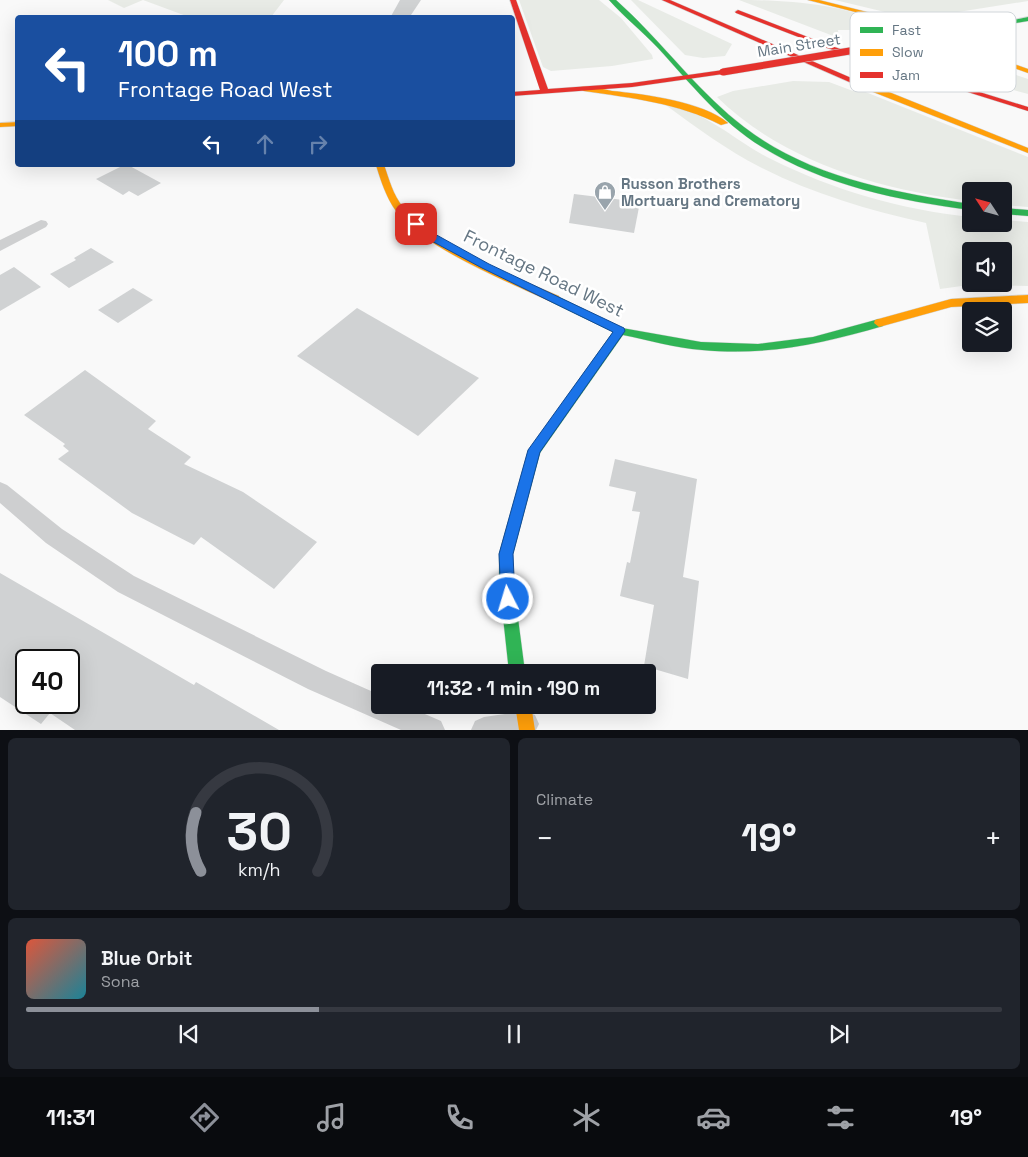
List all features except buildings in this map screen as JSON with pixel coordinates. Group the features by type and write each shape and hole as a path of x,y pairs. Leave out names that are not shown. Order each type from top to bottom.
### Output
{"main road":[{"path":"513,0 545,92"},
{"path":"612,0 629,13 691,77 718,109 756,138 794,160 864,186 901,196 962,206"},
{"path":"666,0 850,79"},
{"path":"811,0 861,12"},
{"path":"723,7 850,54"},
{"path":"784,30 850,50"},
{"path":"739,32 850,71"},
{"name":"Main Street","path":"691,77 850,51"},
{"path":"1016,64 1028,70"},
{"path":"1016,66 1028,70"},
{"path":"515,94 584,89 691,77"},
{"path":"584,89 684,103 710,113 736,131 756,138"},
{"path":"882,92 1028,151"},
{"path":"911,92 928,98"},
{"path":"972,92 1028,109"},
{"path":"993,92 1028,101"},
{"path":"0,125 15,124"},
{"name":"Frontage Road West","path":"381,167 390,195 402,212 429,235 486,266 620,331 701,346 758,348 813,341 951,303 997,298 1028,299"},
{"path":"1012,212 1028,214"},
{"path":"516,664 506,580 506,554 534,450 620,331"}],"street":[{"path":"0,246 41,224"},
{"path":"0,491 54,536 126,584 317,680 432,730"},
{"path":"484,730 525,719"}],"shaded area":[{"path":"108,0 143,0 124,8"},
{"path":"143,0 284,0 273,15 184,15"},
{"path":"519,0 599,0 621,18 652,55 653,59 612,66 551,71 543,67"},
{"path":"631,0 638,0 732,44 725,56 703,58 685,55"},
{"path":"739,0 812,4 852,12 850,12 850,30 838,30 839,37"},
{"path":"835,0 1028,0 958,12 885,12"},
{"path":"1016,75 1028,79 1028,94 1016,91"},
{"path":"793,81 829,82 850,90 850,92 866,92 1028,157 1028,207 1012,206 1012,182 962,182 962,200 903,189 835,169 803,156 772,139 743,120 717,97 733,91"},
{"path":"667,106 682,109 708,120 771,159 843,189 894,204 962,216 962,232 1012,232 1012,221 1028,222 1028,286 1012,286 1012,242 962,242 962,286 940,289 926,223 883,213 800,185 760,167 712,138"}],"traffic: fast":[{"path":"612,0 645,31 723,113 764,145 791,160 850,182 912,197 962,205"},
{"path":"1016,21 1028,19"},
{"path":"1012,212 1028,213"},
{"path":"555,299 620,331 701,346 758,348 813,341 879,323"},
{"path":"516,664 506,580 506,554 534,451 620,331"}],"traffic: slow":[{"path":"811,0 861,12"},
{"path":"1016,67 1028,71"},
{"path":"584,89 673,103 690,108 724,123"},
{"path":"881,92 1028,151"},
{"path":"0,125 15,124"},
{"path":"381,167 393,199 412,223 430,236 472,260 555,299"},
{"path":"879,323 951,303 1028,299"},
{"path":"524,714 527,730"}],"traffic: jam":[{"path":"513,0 545,92"},
{"path":"665,0 850,79"},
{"path":"738,12 850,54"},
{"path":"723,72 850,51"},
{"path":"515,94 632,85 723,72"},
{"path":"973,92 1028,109"}],"place":[{"name":"Russon Brothers Mortuary and Crematory","path":"605,211"}],"route":[{"path":"416,224 429,235 486,266 620,331 534,450 506,554 508,599"}]}
